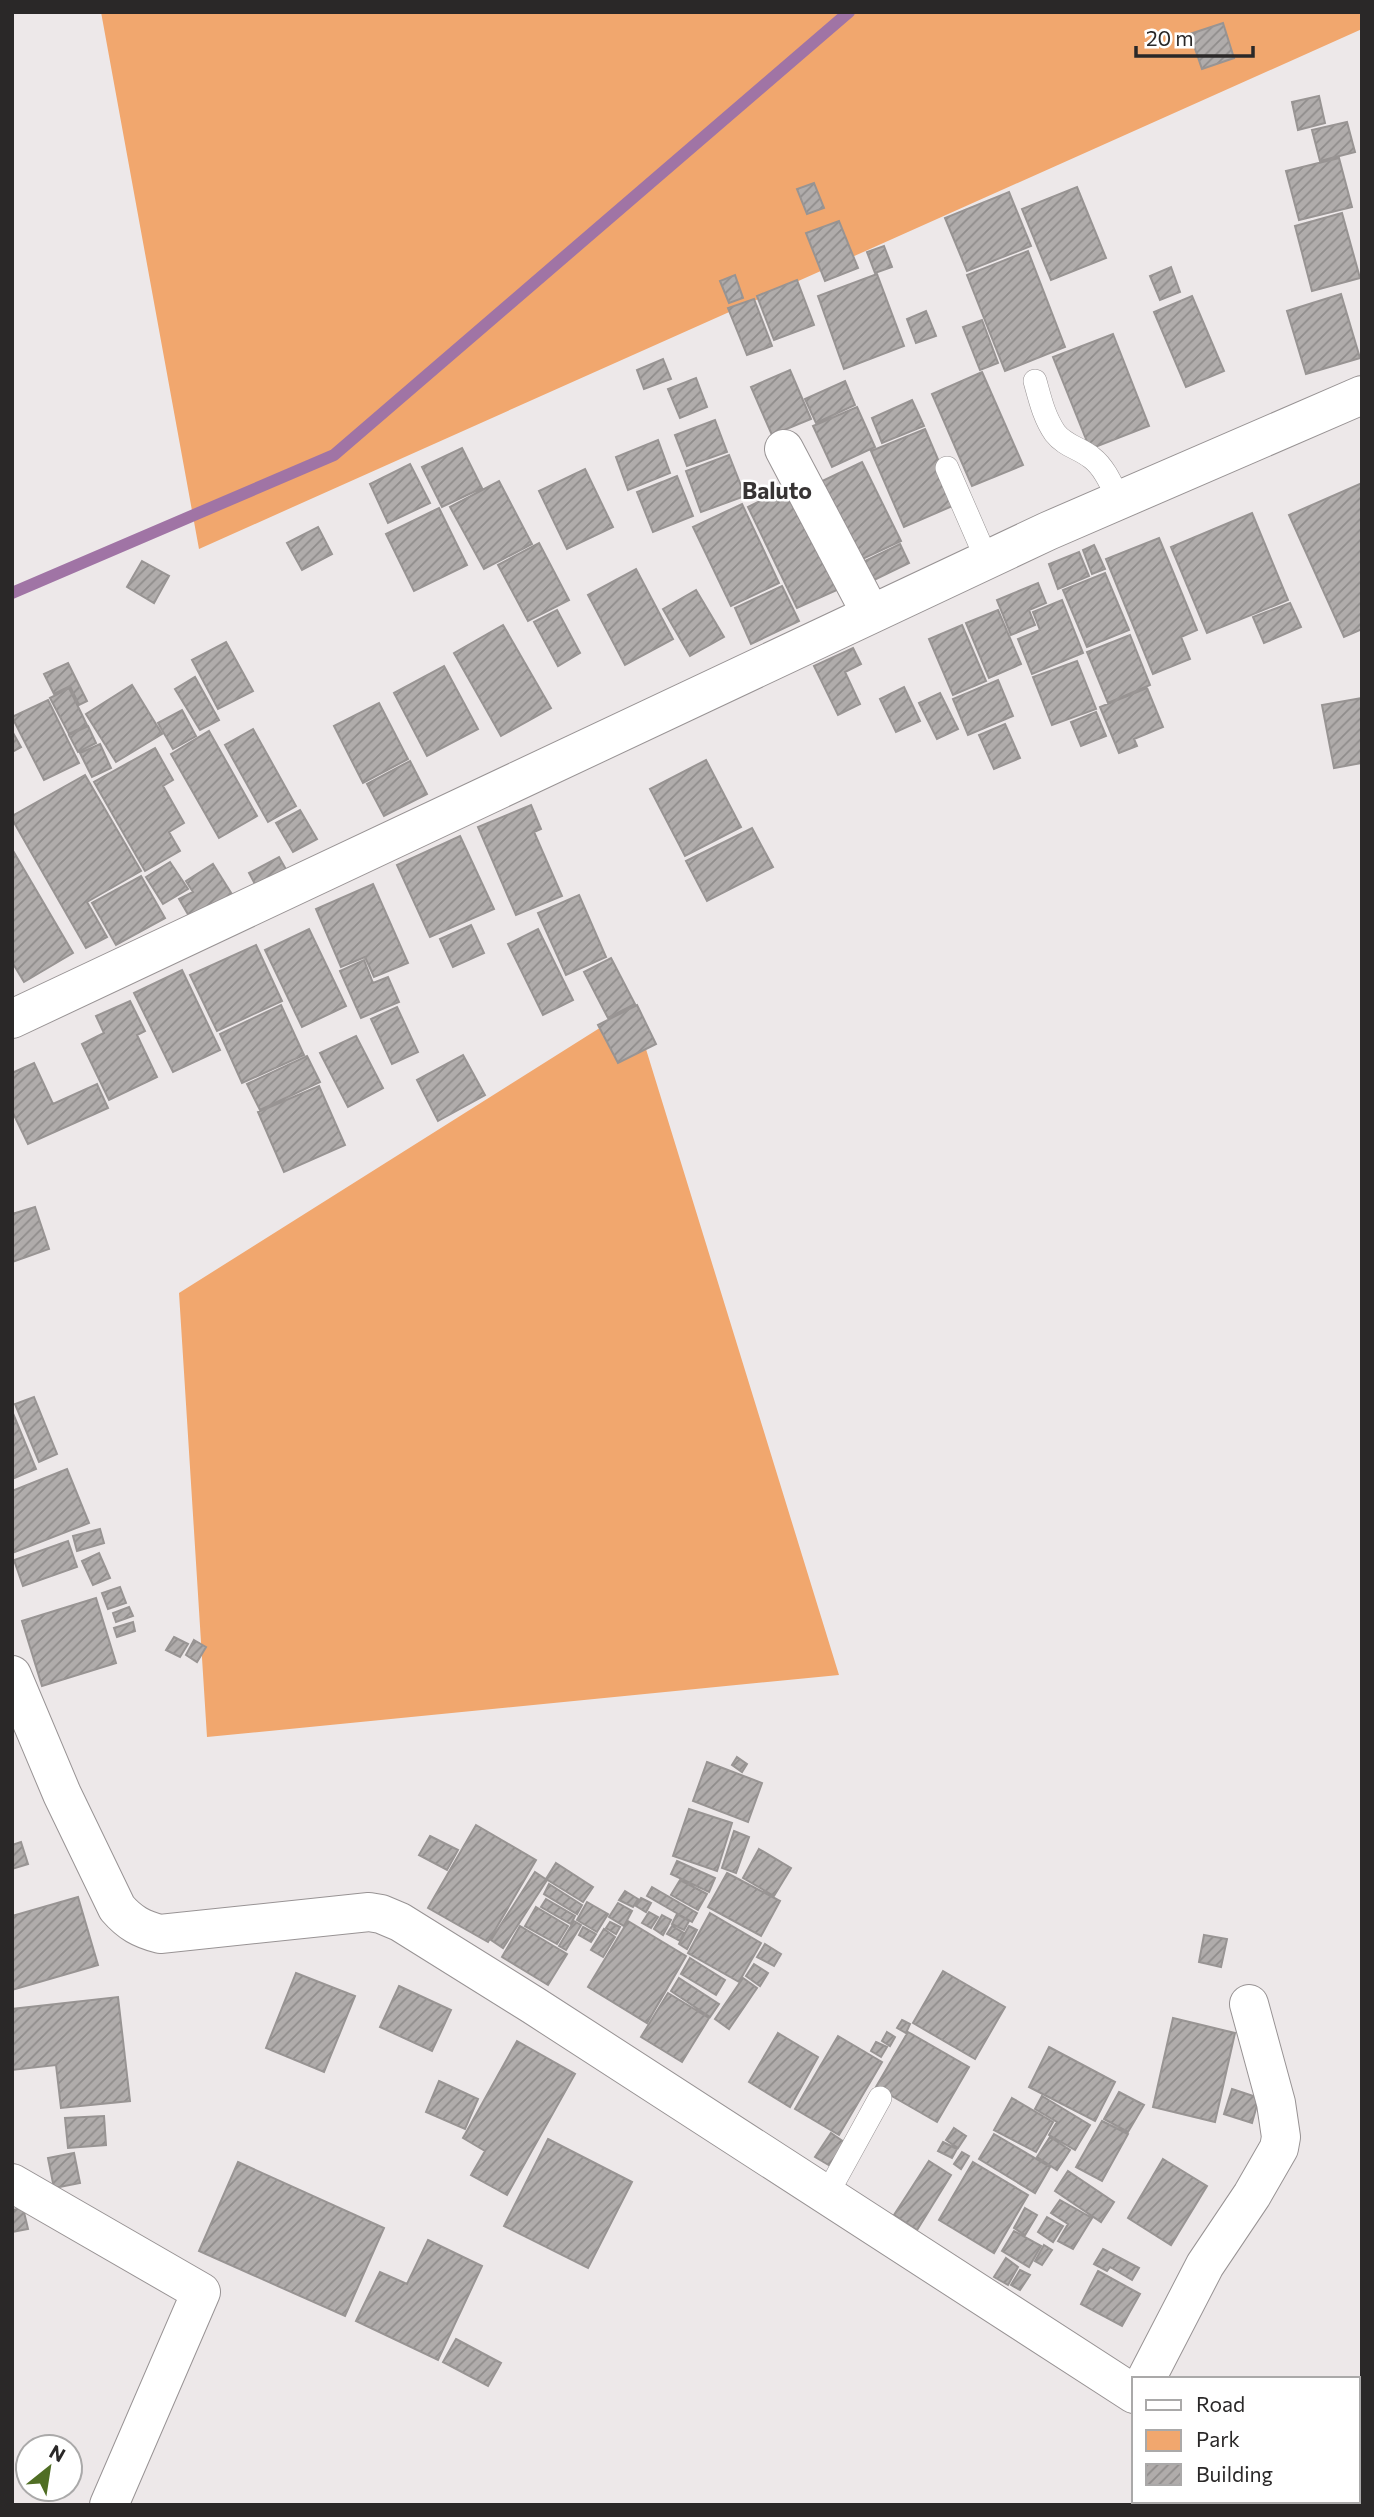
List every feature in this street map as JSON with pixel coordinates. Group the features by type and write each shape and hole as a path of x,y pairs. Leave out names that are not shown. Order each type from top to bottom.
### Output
{"street":[{"path":"12,1019 987,560 1362,395"},
{"path":"784,449 871,614"},
{"path":"12,1675 62,1794 117,1908 127,1920 143,1930 160,1934 369,1912 400,1922 1132,2392"},
{"path":"1147,2377 1205,2265 1252,2195 1279,2148 1281,2137 1276,2103 1249,2004"},
{"path":"12,2183 201,2292 109,2505"}],"lane":[{"path":"1035,381 1044,415 1055,432 1065,443 1091,457 1101,468 1119,500"},
{"path":"947,468 987,560"},
{"path":"826,2196 880,2098"}],"green space":[{"path":"101,12 1362,12 1362,29 199,549"},
{"path":"633,1007 839,1675 207,1737 179,1293"}],"building":[{"path":"1223,23 1234,58 1202,69 1190,34"},
{"path":"1319,96 1325,123 1298,130 1292,102"},
{"path":"1347,122 1355,152 1320,161 1312,130"},
{"path":"1339,158 1352,207 1299,220 1286,171"},
{"path":"814,183 824,208 807,214 797,189"},
{"path":"1077,187 1106,258 1051,280 1022,209"},
{"path":"1009,192 1031,246 967,271 945,218"},
{"path":"1342,213 1360,278 1312,291 1295,226"},
{"path":"839,221 858,268 825,281 806,233"},
{"path":"884,246 892,267 875,273 867,252"},
{"path":"1028,251 1065,347 1005,371 967,275"},
{"path":"1171,267 1180,292 1160,300 1150,276"},
{"path":"877,274 904,346 844,369 818,296"},
{"path":"735,275 743,298 729,303 720,281"},
{"path":"797,280 814,325 774,340 757,296"},
{"path":"1341,294 1360,358 1306,374 1287,311"},
{"path":"1192,296 1224,371 1186,387 1154,312"},
{"path":"754,299 772,346 747,355 728,308"},
{"path":"926,311 936,336 916,343 907,319"},
{"path":"982,320 998,363 980,370 963,327"},
{"path":"1113,334 1149,426 1090,449 1053,357"},
{"path":"663,359 671,379 644,389 637,370"},
{"path":"790,370 811,419 772,435 751,387"},
{"path":"982,372 1023,465 972,486 932,394"},
{"path":"696,378 707,407 680,418 668,389"},
{"path":"845,381 855,405 816,423 805,399"},
{"path":"912,400 924,426 882,443 872,418"},
{"path":"857,407 875,447 832,467 813,426"},
{"path":"715,420 727,452 687,466 675,435"},
{"path":"925,429 957,504 904,527 871,451"},
{"path":"658,440 670,473 628,490 616,457"},
{"path":"462,448 482,488 442,507 422,467"},
{"path":"729,455 745,496 701,512 686,471"},
{"path":"862,462 901,541 854,563 816,484"},
{"path":"410,464 430,503 388,523 370,484"},
{"path":"585,469 613,527 567,549 539,491"},
{"path":"677,476 693,516 653,532 637,492"},
{"path":"499,481 532,544 484,569 450,507"},
{"path":"1362,483 1362,629 1344,637 1289,515"},
{"path":"789,487 839,589 797,608 748,507"},
{"path":"742,504 779,583 731,606 693,527"},
{"path":"439,508 467,565 414,591 386,534"},
{"path":"1252,513 1288,600 1207,633 1171,547"},
{"path":"318,527 332,554 302,570 287,543"},
{"path":"1159,538 1197,630 1181,637 1190,659 1153,674 1106,559"},
{"path":"539,543 569,600 528,621 498,565"},
{"path":"900,544 909,563 868,583 859,564"},
{"path":"1094,545 1105,569 1092,574 1083,550"},
{"path":"1079,552 1089,576 1058,589 1049,564"},
{"path":"142,561 169,576 154,603 127,587"},
{"path":"636,569 673,639 625,665 588,595"},
{"path":"1105,573 1129,630 1087,647 1063,590"},
{"path":"1038,583 1046,603 1029,610 1035,625 1011,635 997,600"},
{"path":"782,586 799,621 751,644 735,608"},
{"path":"696,590 724,637 690,656 663,609"},
{"path":"1062,600 1083,653 1032,674 1018,639 1040,630 1033,612"},
{"path":"1290,603 1301,627 1264,643 1253,617"},
{"path":"557,610 580,653 558,666 534,622"},
{"path":"998,610 1021,664 989,678 966,623"},
{"path":"503,625 551,708 501,736 454,653"},
{"path":"962,625 986,681 953,695 929,639"},
{"path":"1130,635 1150,685 1108,703 1087,652"},
{"path":"226,642 253,691 218,709 192,660"},
{"path":"853,648 861,664 845,672 860,704 838,715 814,666"},
{"path":"1077,661 1096,709 1052,725 1033,677"},
{"path":"68,663 87,701 79,705 70,686 54,694 44,674"},
{"path":"444,666 478,729 427,756 394,693"},
{"path":"195,677 219,720 200,730 175,689"},
{"path":"998,680 1013,716 968,735 953,699"},
{"path":"132,685 162,734 116,762 86,714"},
{"path":"904,687 920,721 896,732 880,699"},
{"path":"69,688 87,725 69,734 50,698"},
{"path":"1147,688 1163,727 1134,739 1137,746 1119,753 1100,707"},
{"path":"940,693 958,729 937,739 919,703"},
{"path":"1362,698 1362,763 1334,768 1322,705"},
{"path":"48,700 79,763 44,780 12,717"},
{"path":"379,703 408,759 363,783 334,726"},
{"path":"182,710 196,736 173,749 158,723"},
{"path":"1096,712 1106,736 1081,746 1071,722"},
{"path":"1005,724 1020,758 994,769 979,735"},
{"path":"88,726 96,743 78,752 69,735"},
{"path":"253,729 296,806 268,822 225,745"},
{"path":"12,731 21,747 12,752"},
{"path":"209,731 257,816 219,838 171,754"},
{"path":"100,744 111,768 92,777 80,753"},
{"path":"155,748 173,780 163,786 184,823 169,832 180,851 145,871 94,782"},
{"path":"706,760 741,827 685,856 650,789"},
{"path":"410,761 427,794 384,816 367,784"},
{"path":"85,775 141,871 87,902 107,937 86,948 12,819 12,816"},
{"path":"531,805 541,829 534,832 562,896 516,915 478,827"},
{"path":"300,810 317,839 293,852 276,823"},
{"path":"752,828 773,867 707,901 686,861"},
{"path":"460,836 494,909 430,937 397,865"},
{"path":"12,849 73,953 24,982 12,962"},
{"path":"279,857 292,880 262,897 249,873"},
{"path":"170,862 188,889 163,904 146,877"},
{"path":"213,864 233,896 192,921 179,899 193,892 186,881"},
{"path":"141,876 165,918 116,945 92,903"},
{"path":"373,884 408,963 374,977 365,957 341,967 316,909"},
{"path":"579,895 606,957 566,975 538,913"},
{"path":"471,925 484,953 453,967 440,939"},
{"path":"309,929 346,1006 302,1027 265,950"},
{"path":"538,929 573,1000 543,1015 508,944"},
{"path":"256,945 282,1001 217,1031 190,975"},
{"path":"611,958 635,1004 608,1018 584,972"},
{"path":"364,960 373,983 388,977 399,1002 361,1018 340,971"},
{"path":"182,970 220,1050 173,1072 134,993"},
{"path":"130,1001 145,1031 137,1035 157,1077 109,1100 82,1044 104,1033 96,1016"},
{"path":"281,1005 304,1055 242,1083 220,1034"},
{"path":"637,1005 656,1044 618,1063 598,1025"},
{"path":"397,1007 418,1052 392,1064 371,1019"},
{"path":"356,1036 383,1088 348,1107 320,1053"},
{"path":"463,1055 485,1095 438,1121 417,1080"},
{"path":"307,1056 320,1082 260,1110 247,1084"},
{"path":"34,1063 53,1104 97,1084 108,1108 28,1144 12,1111 12,1073"},
{"path":"319,1086 345,1145 284,1172 258,1112"},
{"path":"35,1207 49,1249 12,1262 12,1214"},
{"path":"34,1397 57,1454 39,1462 15,1404"},
{"path":"12,1411 36,1469 12,1479"},
{"path":"67,1469 89,1523 12,1553 12,1491"},
{"path":"100,1529 104,1543 77,1551 73,1536"},
{"path":"68,1541 77,1567 23,1586 14,1560"},
{"path":"99,1553 110,1578 93,1585 82,1561"},
{"path":"120,1587 126,1603 108,1609 102,1593"},
{"path":"96,1598 116,1663 42,1686 22,1621"},
{"path":"129,1607 133,1616 116,1622 113,1613"},
{"path":"133,1622 135,1631 117,1637 114,1628"},
{"path":"174,1637 188,1644 180,1657 166,1650"},
{"path":"194,1640 206,1647 197,1662 186,1655"},
{"path":"737,1757 747,1764 742,1772 732,1765"},
{"path":"707,1762 762,1783 748,1822 693,1801"},
{"path":"689,1809 732,1823 717,1871 673,1856"},
{"path":"476,1825 536,1860 488,1942 428,1908"},
{"path":"734,1831 749,1837 736,1873 722,1868"},
{"path":"430,1836 458,1850 447,1870 419,1855"},
{"path":"21,1842 28,1864 12,1869 12,1845"},
{"path":"759,1849 791,1868 774,1896 743,1878"},
{"path":"677,1861 715,1878 709,1892 671,1874"},
{"path":"556,1863 593,1887 583,1902 546,1879"},
{"path":"535,1872 547,1880 503,1948 491,1940"},
{"path":"727,1873 780,1901 761,1936 708,1907"},
{"path":"680,1880 707,1894 698,1910 671,1895"},
{"path":"549,1884 582,1905 577,1914 544,1894"},
{"path":"652,1887 697,1913 692,1922 647,1896"},
{"path":"625,1891 638,1899 633,1907 619,1900"},
{"path":"78,1897 98,1965 12,1990 12,1916"},
{"path":"641,1898 651,1903 646,1912 636,1906"},
{"path":"546,1899 575,1916 571,1924 541,1907"},
{"path":"587,1902 608,1914 597,1932 577,1920"},
{"path":"618,1903 632,1911 624,1926 609,1917"},
{"path":"536,1907 568,1926 557,1944 525,1926"},
{"path":"649,1912 658,1917 651,1928 642,1923"},
{"path":"710,1913 761,1943 739,1982 688,1953"},
{"path":"677,1914 689,1921 684,1930 672,1924"},
{"path":"662,1915 671,1920 663,1935 654,1929"},
{"path":"574,1921 581,1925 566,1950 559,1946"},
{"path":"628,1921 686,1956 647,2023 588,1987"},
{"path":"610,1922 620,1927 616,1934 606,1928"},
{"path":"520,1926 567,1954 548,1985 502,1957"},
{"path":"672,1926 684,1933 680,1941 667,1934"},
{"path":"689,1926 697,1930 687,1949 679,1944"},
{"path":"583,1927 596,1934 591,1942 579,1935"},
{"path":"604,1929 615,1937 603,1957 591,1950"},
{"path":"1204,1935 1227,1939 1221,1967 1199,1962"},
{"path":"765,1944 781,1954 774,1966 757,1957"},
{"path":"690,1958 725,1980 716,1995 681,1974"},
{"path":"754,1964 768,1973 760,1986 746,1976"},
{"path":"943,1971 1005,2007 975,2059 913,2023"},
{"path":"296,1973 355,1996 324,2072 266,2048"},
{"path":"679,1978 719,2004 710,2017 671,1991"},
{"path":"743,1978 757,1988 729,2029 715,2019"},
{"path":"399,1986 451,2010 432,2051 380,2027"},
{"path":"668,1993 709,2018 682,2062 641,2037"},
{"path":"118,1997 130,2101 61,2108 56,2065 12,2070 12,2009"},
{"path":"1173,2018 1235,2033 1215,2122 1153,2107"},
{"path":"902,2020 910,2024 906,2033 897,2028"},
{"path":"887,2032 895,2037 890,2046 882,2041"},
{"path":"908,2032 969,2067 937,2122 876,2087"},
{"path":"778,2033 818,2057 790,2107 749,2082"},
{"path":"838,2036 882,2062 839,2135 795,2109"},
{"path":"517,2041 575,2074 507,2195 471,2175 485,2151 463,2138"},
{"path":"876,2042 887,2047 881,2057 871,2051"},
{"path":"1049,2047 1115,2082 1095,2121 1029,2087"},
{"path":"439,2081 478,2099 465,2129 426,2112"},
{"path":"1232,2089 1259,2098 1252,2123 1224,2114"},
{"path":"1119,2092 1144,2105 1128,2132 1104,2119"},
{"path":"1042,2096 1090,2125 1075,2150 1049,2135 1057,2122 1035,2109"},
{"path":"1012,2098 1053,2122 1036,2152 994,2130"},
{"path":"104,2116 106,2145 68,2148 65,2118"},
{"path":"1102,2121 1128,2134 1102,2181 1076,2167"},
{"path":"954,2128 966,2136 958,2148 946,2140"},
{"path":"831,2133 847,2144 832,2167 815,2157"},
{"path":"994,2134 1050,2167 1035,2193 979,2159"},
{"path":"1050,2137 1070,2150 1057,2170 1037,2157"},
{"path":"548,2139 632,2182 588,2268 504,2226"},
{"path":"943,2142 957,2149 952,2158 938,2151"},
{"path":"962,2152 969,2156 961,2169 954,2164"},
{"path":"74,2153 80,2183 54,2188 48,2158"},
{"path":"1163,2159 1207,2186 1171,2245 1128,2218"},
{"path":"929,2161 951,2175 917,2230 894,2215"},
{"path":"238,2162 384,2228 345,2316 199,2251"},
{"path":"973,2162 1028,2195 994,2253 939,2220"},
{"path":"1068,2171 1114,2202 1101,2222 1055,2191"},
{"path":"1060,2200 1092,2218 1073,2249 1058,2241 1068,2224 1051,2213"},
{"path":"23,2208 28,2229 12,2232 12,2210"},
{"path":"1025,2208 1037,2215 1025,2235 1014,2228"},
{"path":"1047,2217 1063,2226 1053,2242 1038,2232"},
{"path":"1014,2231 1041,2246 1029,2267 1002,2251"},
{"path":"428,2240 482,2266 438,2360 356,2321 380,2272 407,2284"},
{"path":"1044,2245 1052,2250 1042,2265 1035,2261"},
{"path":"1103,2249 1139,2268 1132,2280 1110,2267 1107,2271 1094,2264"},
{"path":"1006,2258 1018,2267 1008,2285 994,2277"},
{"path":"1020,2270 1030,2275 1020,2290 1011,2285"},
{"path":"1098,2271 1140,2294 1122,2326 1081,2304"},
{"path":"456,2339 501,2363 488,2386 443,2362"}],"waterway":[{"path":"12,593 334,455 849,12"}],"district":[{"name":"Baluto","path":"777,491"}]}
